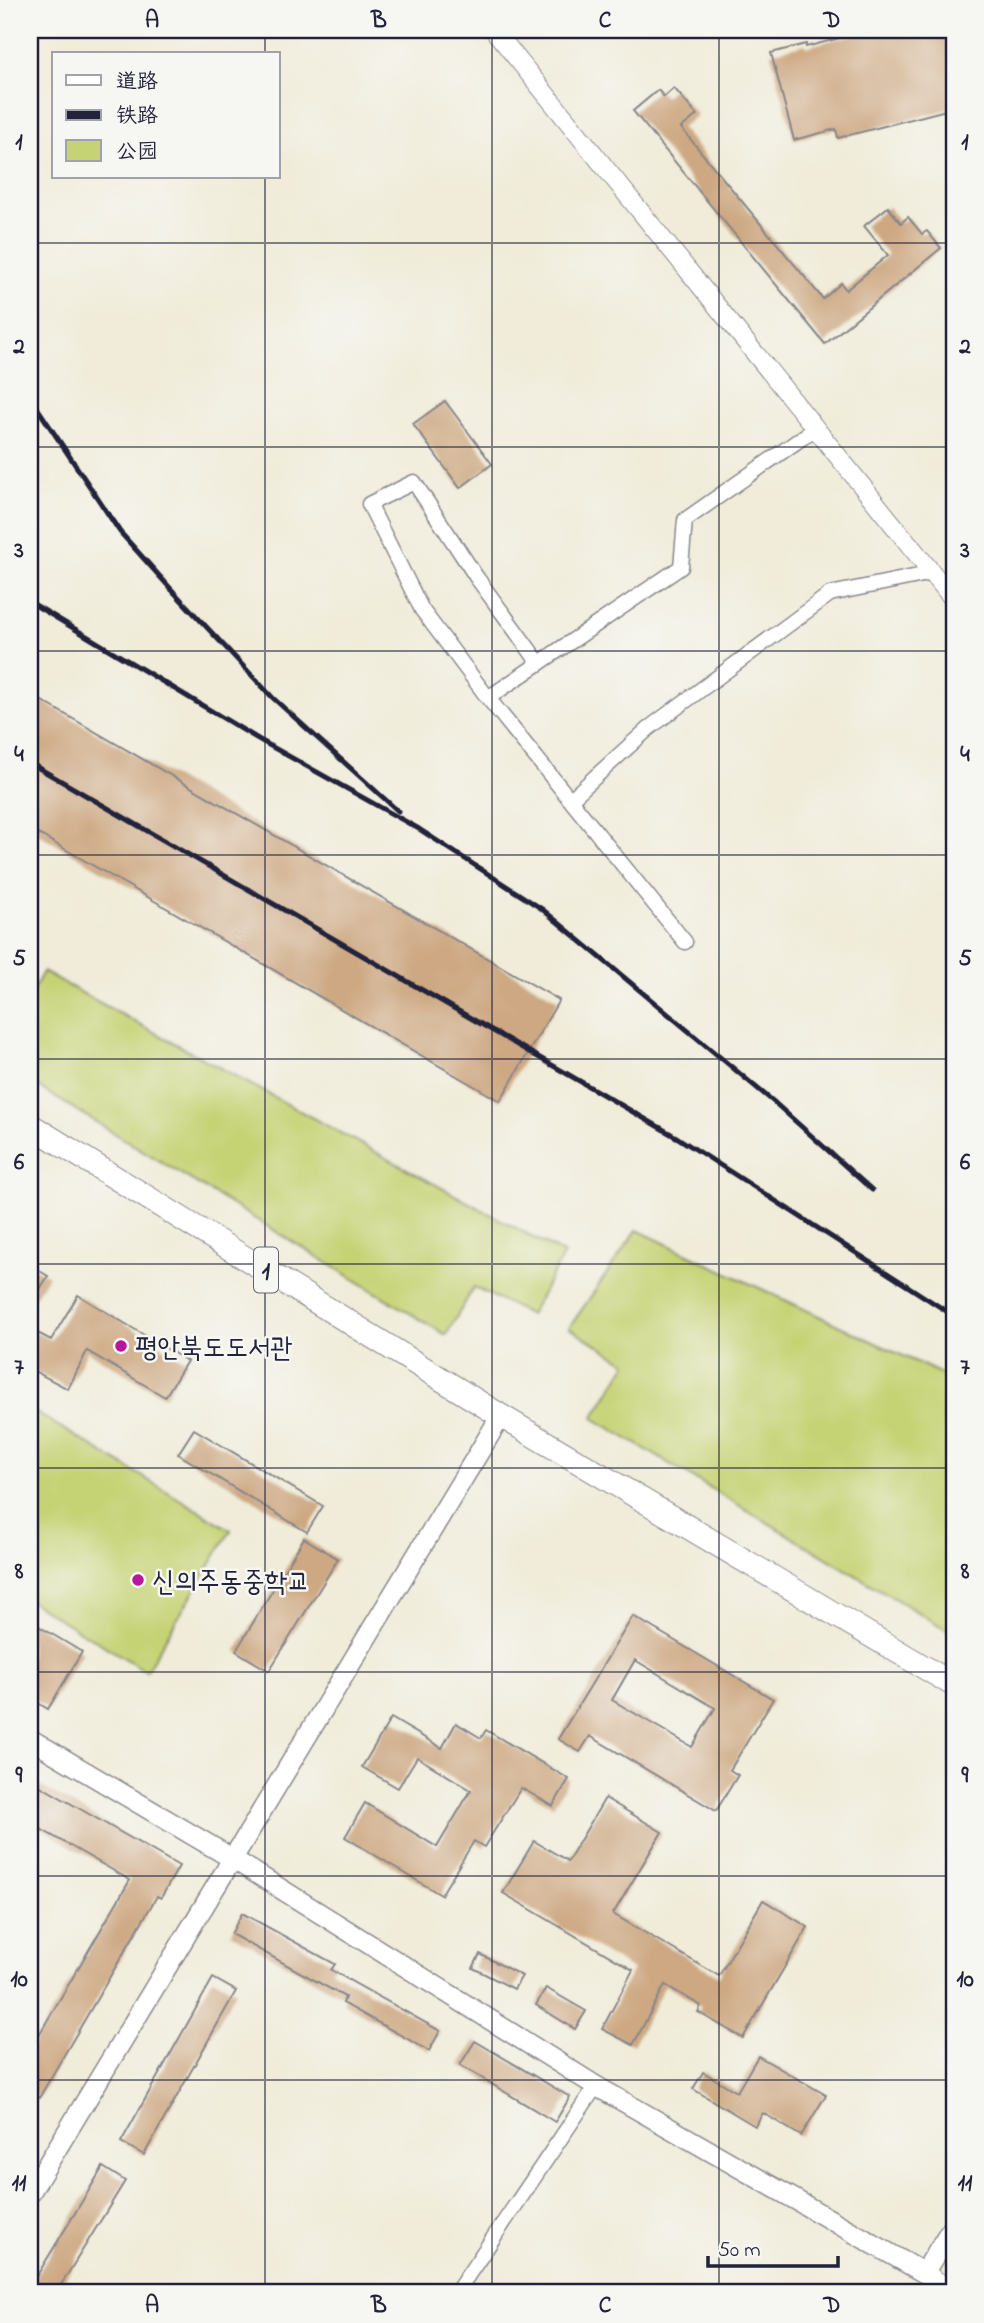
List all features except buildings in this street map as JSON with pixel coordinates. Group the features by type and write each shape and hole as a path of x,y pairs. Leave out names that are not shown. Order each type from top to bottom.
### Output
{"main road":[{"name":"1","path":"30,1125 501,1416 954,1685"},
{"path":"30,2193 501,1416"},
{"path":"30,1739 233,1858 596,2086 924,2273 954,2224"}],"street":[{"path":"494,30 954,600"},
{"path":"488,698 681,567 685,520 816,428"},
{"path":"539,663 477,578 414,482 369,504 422,610 488,698 685,942"},
{"path":"571,799 649,727 830,594 933,573"},
{"path":"456,2293 596,2086"},
{"path":"924,2273 954,2291"}],"green space":[{"path":"43,972 564,1254 530,1315 474,1287 446,1335 30,1082 30,995"},
{"path":"637,1230 954,1380 954,1634 593,1418 627,1363 569,1328"},
{"name":"신의주동중학교","path":"30,1409 231,1530 146,1671 30,1601"}],"railway":[{"path":"30,397 120,532 273,698 398,811"},
{"path":"30,602 258,739 419,829 542,909 775,1103 872,1190"},
{"path":"30,763 678,1138 954,1316"}],"place":[{"name":"평안북도도서관","path":"121,1346"},
{"name":"신의주동중학교","path":"138,1580"}]}
